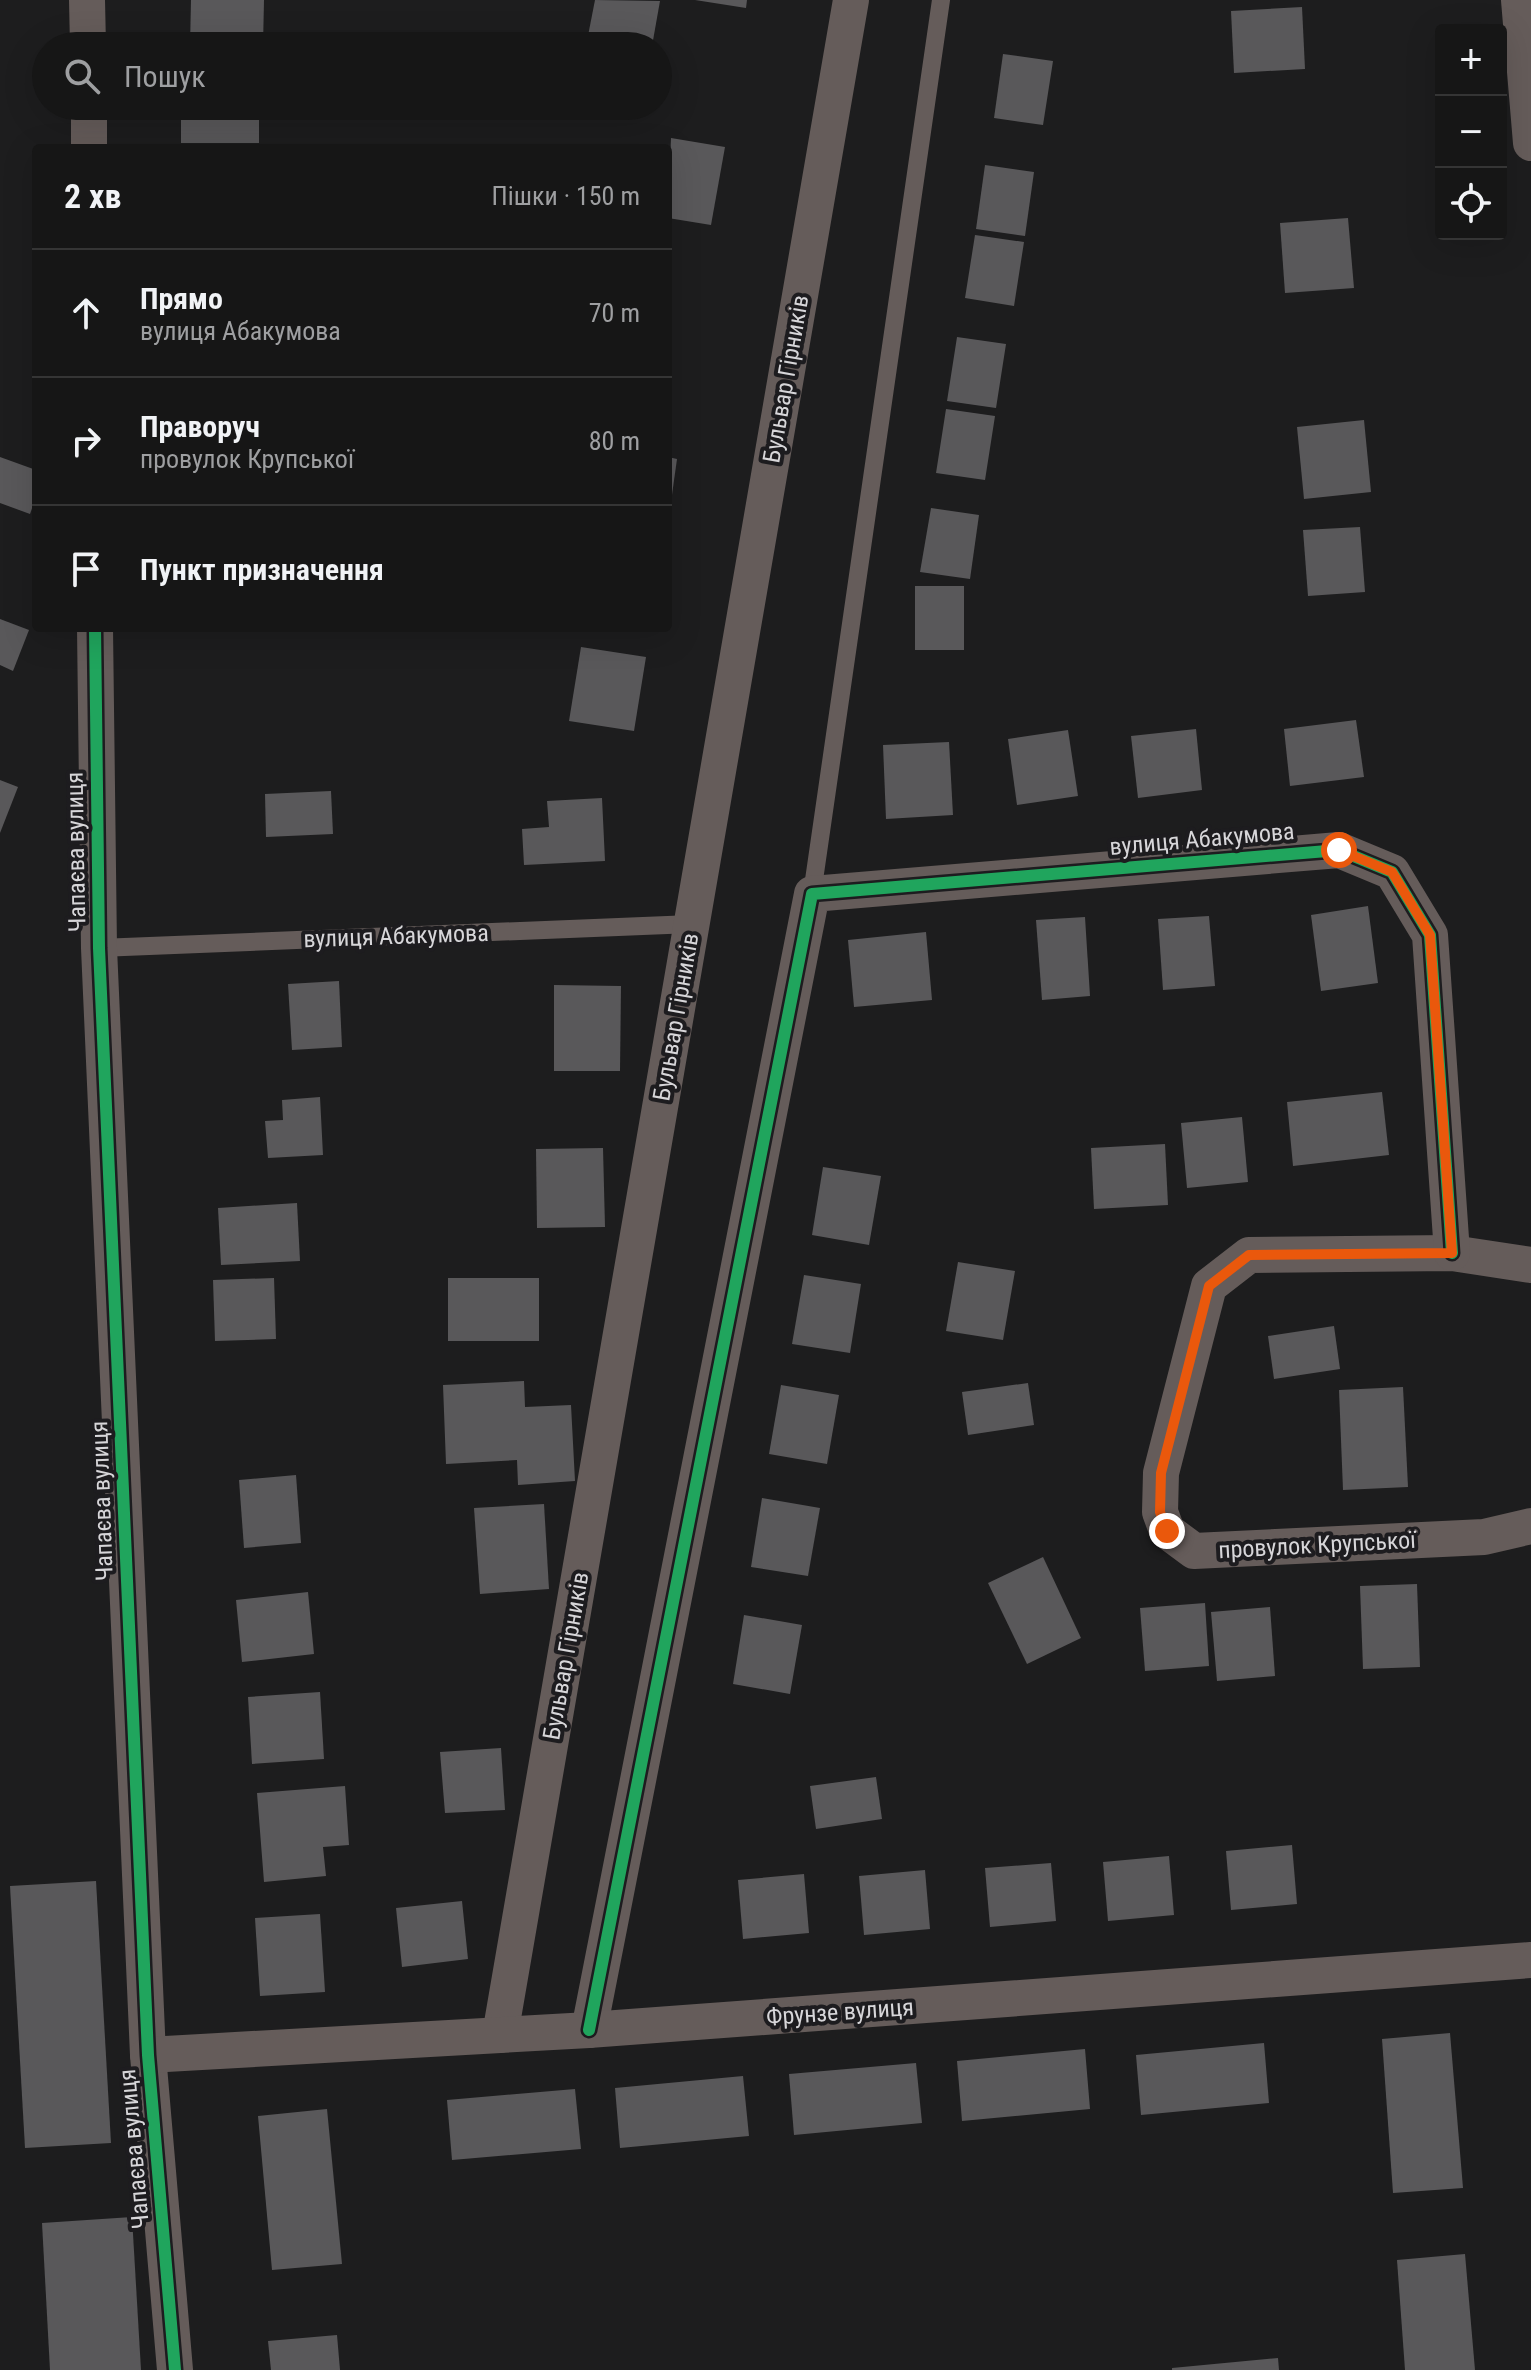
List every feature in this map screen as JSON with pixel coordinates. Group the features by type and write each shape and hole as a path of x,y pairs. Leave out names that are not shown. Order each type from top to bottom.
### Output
{"street":[{"path":"87,0 88,32"},
{"name":"Бульвар Гірників","path":"500,2035 851,0"},
{"path":"1519,0 1531,143"},
{"path":"89,120 89,144"},
{"name":"Чапаєва вулиця","path":"95,632 99,948 148,2055 175,2370"},
{"name":"вулиця Абакумова","path":"812,894 1339,850 1392,872 1430,935 1452,1253"},
{"path":"589,2030 812,894"},
{"name":"провулок Крупської","path":"1531,1265 1452,1253 1249,1255 1209,1286 1161,1473 1160,1512 1167,1531 1194,1551 1484,1537 1531,1526"},
{"name":"Фрунзе вулиця","path":"148,2055 589,2030 1531,1960"}],"lane":[{"path":"812,894 941,0"},
{"name":"вулиця Абакумова","path":"99,948 692,924"}],"building":[{"path":"191,0 264,0 263,32 190,32"},
{"path":"595,0 660,1 654,32 589,32"},
{"path":"695,0 747,0 746,8"},
{"path":"1302,7 1305,69 1234,73 1231,11"},
{"path":"1003,54 1053,61 1043,125 994,118"},
{"path":"181,120 259,120 259,143 181,143"},
{"path":"671,138 725,147 711,225 672,219"},
{"path":"985,165 1034,172 1025,236 976,229"},
{"path":"1348,218 1354,288 1285,293 1280,223"},
{"path":"975,235 1024,242 1014,306 965,298"},
{"path":"957,337 1006,344 996,408 947,401"},
{"path":"946,409 995,416 985,480 936,473"},
{"path":"1364,420 1371,492 1304,499 1297,427"},
{"path":"0,457 32,469 30,514 0,503"},
{"path":"672,458 677,459 672,495"},
{"path":"931,508 979,515 970,579 920,572"},
{"path":"1360,527 1365,592 1308,596 1303,530"},
{"path":"915,586 964,586 964,650 915,650"},
{"path":"0,619 29,630 13,671 0,665"},
{"path":"581,647 646,657 634,731 569,721"},
{"path":"1356,720 1364,777 1290,786 1284,729"},
{"path":"1196,729 1202,790 1138,798 1131,736"},
{"path":"1068,730 1078,796 1017,805 1008,739"},
{"path":"949,742 953,815 886,819 883,745"},
{"path":"0,780 18,787 0,833"},
{"path":"331,791 333,834 266,837 265,794"},
{"path":"602,798 605,861 524,865 522,829 549,827 547,801"},
{"path":"1368,906 1378,983 1321,991 1311,915"},
{"path":"1209,916 1215,986 1163,990 1158,919"},
{"path":"1085,917 1090,996 1042,1000 1036,920"},
{"path":"926,932 932,1000 854,1007 848,940"},
{"path":"339,981 342,1047 292,1050 288,984"},
{"path":"554,985 621,986 620,1071 554,1071"},
{"path":"1382,1092 1389,1155 1293,1166 1287,1102"},
{"path":"320,1097 323,1155 268,1158 265,1121 283,1120 282,1100"},
{"path":"1242,1117 1248,1182 1187,1188 1181,1123"},
{"path":"1165,1144 1168,1205 1094,1209 1091,1148"},
{"path":"603,1148 605,1227 537,1228 536,1149"},
{"path":"823,1167 881,1176 869,1245 812,1235"},
{"path":"297,1203 300,1261 221,1265 218,1208"},
{"path":"958,1262 1015,1271 1003,1340 946,1331"},
{"path":"804,1275 861,1284 850,1353 792,1344"},
{"path":"274,1278 276,1339 215,1341 213,1280"},
{"path":"448,1278 539,1278 539,1341 448,1341"},
{"path":"1334,1326 1340,1369 1274,1379 1268,1336"},
{"path":"524,1381 525,1407 571,1405 575,1481 518,1485 517,1460 446,1464 443,1385"},
{"path":"1028,1383 1034,1425 968,1435 962,1392"},
{"path":"781,1385 839,1395 827,1464 769,1454"},
{"path":"1403,1387 1408,1487 1343,1490 1339,1390"},
{"path":"296,1475 301,1543 244,1548 239,1480"},
{"path":"762,1498 820,1508 808,1576 751,1567"},
{"path":"544,1504 549,1589 480,1594 474,1508"},
{"path":"1043,1557 1081,1638 1027,1664 988,1583"},
{"path":"1417,1584 1420,1667 1363,1669 1360,1586"},
{"path":"308,1592 314,1654 242,1662 236,1600"},
{"path":"1205,1603 1209,1666 1145,1671 1140,1608"},
{"path":"1270,1607 1275,1676 1217,1681 1211,1612"},
{"path":"744,1615 802,1625 790,1694 733,1684"},
{"path":"320,1692 324,1759 252,1764 248,1697"},
{"path":"501,1748 505,1810 445,1813 440,1752"},
{"path":"876,1777 882,1819 816,1829 810,1786"},
{"path":"345,1786 349,1845 323,1847 326,1876 264,1882 257,1793"},
{"path":"1292,1845 1297,1904 1231,1910 1226,1851"},
{"path":"1169,1856 1174,1915 1108,1921 1103,1862"},
{"path":"1051,1863 1056,1921 990,1927 985,1868"},
{"path":"925,1870 930,1929 864,1935 859,1876"},
{"path":"804,1874 809,1933 743,1939 738,1880"},
{"path":"96,1881 111,2143 25,2148 10,1886"},
{"path":"462,1901 468,1959 402,1967 396,1908"},
{"path":"320,1914 325,1992 260,1996 255,1918"},
{"path":"1450,2033 1463,2188 1393,2193 1382,2039"},
{"path":"1264,2043 1269,2103 1141,2115 1136,2055"},
{"path":"1085,2049 1090,2109 962,2121 957,2061"},
{"path":"916,2063 922,2123 794,2135 789,2074"},
{"path":"743,2076 749,2136 620,2148 615,2088"},
{"path":"575,2089 581,2149 452,2160 447,2100"},
{"path":"327,2109 342,2264 272,2270 258,2116"},
{"path":"132,2217 141,2370 50,2370 42,2223"},
{"path":"1465,2254 1475,2370 1405,2370 1397,2260"},
{"path":"337,2335 340,2370 271,2370 268,2341"},
{"path":"1278,2358 1279,2370 1172,2370 1172,2368"}],"cycle path":[{"path":"95,632 99,948 148,2055 175,2370"},
{"path":"589,2030 812,894 1339,850 1392,872 1430,935 1452,1253"}],"route":[{"path":"1167,1531 1160,1512 1161,1473 1209,1286 1249,1255 1452,1253 1430,935 1392,872 1339,850"}]}
